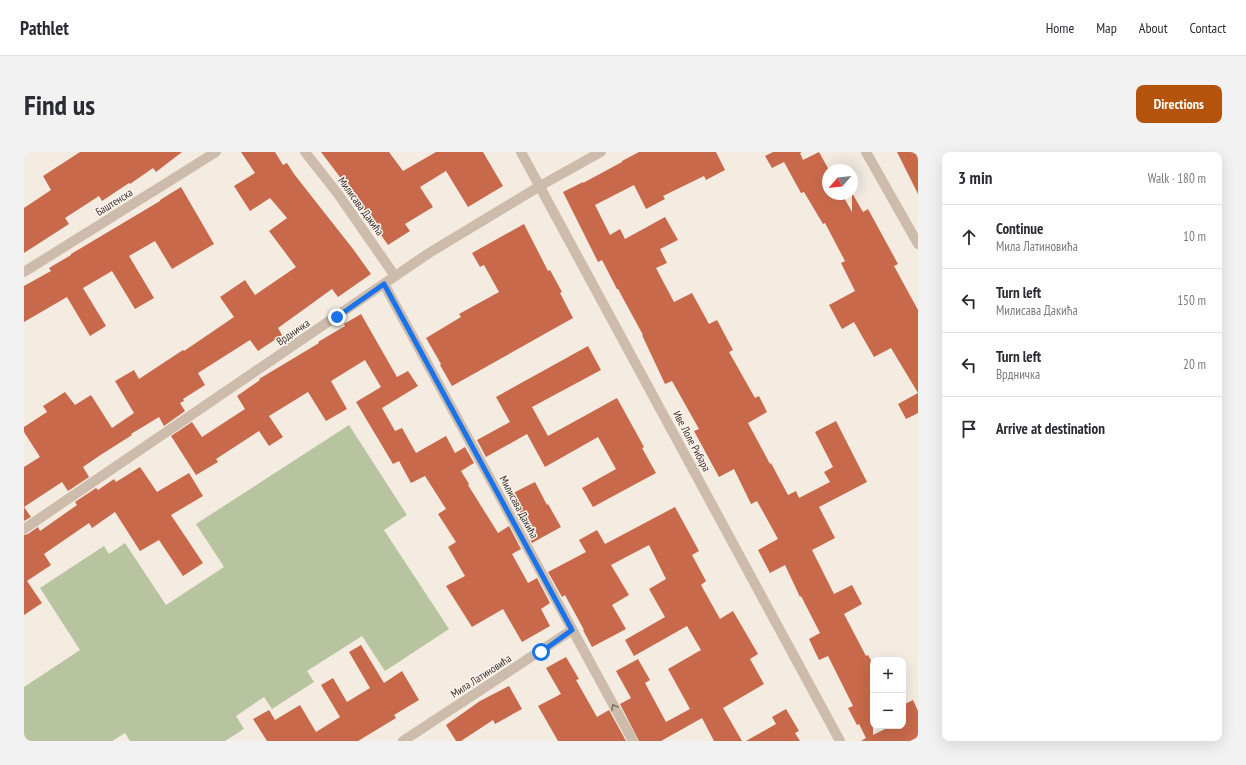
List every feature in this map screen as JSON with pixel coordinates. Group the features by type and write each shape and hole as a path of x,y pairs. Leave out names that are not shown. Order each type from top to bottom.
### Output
{"street":[{"name":"Баштенска","path":"24,272 216,152"},
{"name":"Милисава Дакића","path":"305,152 338,194 395,276"},
{"name":"Иве Лоле Рибара","path":"522,152 840,741"},
{"name":"Врдничка","path":"24,529 395,276 460,234 540,186 601,152"},
{"path":"866,152 918,244"},
{"name":"Милисава Дакића","path":"384,284 633,741"},
{"name":"Мила Латиновића","path":"403,741 572,630"}],"green space":[{"path":"349,425 407,515 384,530 449,629 385,671 362,636 307,671 314,682 272,709 264,697 236,716 244,729 225,741 130,741 125,733 112,741 24,741 24,687 80,650 40,588 104,546 109,554 125,543 166,605 224,567 196,524"}],"building":[{"path":"80,152 182,152 156,172 153,168 102,201 99,196 65,218 69,224 24,253 24,208 51,190 43,176"},
{"path":"241,152 275,152 283,165 287,163 371,274 338,297 332,289 278,328 282,335 258,351 250,340 198,373 205,385 183,399 184,401 180,403 185,411 164,426 159,417 131,434 132,435 83,467 89,477 68,491 62,482 24,507 24,467 40,457 24,432 24,427 47,412 43,406 65,392 75,405 91,395 112,428 134,413 115,381 134,370 139,379 234,317 220,297 245,280 255,295 296,267 269,231 287,218 270,198 250,211 234,186 255,173"},
{"path":"321,152 389,152 403,171 436,152 483,152 503,186 468,207 446,171 420,187 433,207 405,224 410,231 388,245"},
{"path":"639,152 716,152 725,170 706,180 704,176 663,196 665,199 646,209 634,185 595,205 610,235 620,229 625,239 665,217 678,240 660,249 667,263 656,268 674,302 692,293 709,324 717,320 733,350 729,352 755,398 759,396 767,412 748,423 788,495 796,491 799,498 830,482 824,472 833,467 815,432 836,421 867,482 819,507 835,538 812,550 834,594 852,585 862,604 844,614 866,656 868,655 870,659 870,729 873,729 873,735 885,729 906,729 906,704 913,700 918,711 918,737 910,741 861,741 866,738 859,724 857,725 848,708 853,706 828,656 819,660 809,639 820,633 801,596 800,597 785,565 770,573 758,550 778,539 757,501 751,504 734,469 719,477 694,431 699,429 672,381 665,384 643,335 618,289 602,260 598,262 563,192 583,183"},
{"path":"773,152 802,152 800,153 803,160 819,152 826,164 822,164 822,200 845,200 852,212 852,200 856,200 863,212 868,209 898,264 894,266 918,310 918,393 891,348 874,357 854,322 842,329 829,305 855,291 841,263 845,261 825,223 823,224 804,192 801,193 784,162 772,168 765,156"},
{"path":"897,152 918,152 918,194"},
{"path":"181,187 214,244 172,269 155,241 129,256 154,298 135,309 112,271 83,288 106,326 90,336 67,297 24,322 24,286 51,271 49,268 71,254"},
{"path":"524,224 548,271 550,270 562,292 560,293 573,318 452,386 426,338 461,317 459,314 499,292 484,265 480,267 472,253"},
{"path":"361,314 397,377 408,371 418,386 382,408 395,431 402,428 416,453 446,436 455,453 465,447 474,463 461,471 469,484 468,485 498,533 509,526 521,549 512,554 528,583 537,578 550,603 541,609 550,626 522,642 503,609 472,627 446,586 465,576 448,547 456,542 438,514 446,509 425,476 411,483 399,461 393,464 356,402 381,387 365,360 331,381 347,409 326,421 308,392 269,416 283,437 269,446 259,431 216,459 218,462 196,475 171,436 192,422 202,437 245,409 237,396 260,380 259,379 319,343 318,342 345,326 344,324"},
{"path":"588,346 601,370 532,407 548,436 617,398 644,447 642,448 656,473 593,507 582,488 616,469 598,437 545,467 527,434 486,457 477,440 510,422 496,397"},
{"path":"918,393 918,413 906,419 898,404"},
{"path":"140,467 157,492 189,473 203,496 171,515 203,563 183,576 159,540 140,551 115,512 92,528 89,523 44,554 51,565 27,581 42,603 24,615 24,535 38,527 40,531 77,505 75,502 96,488 98,490 114,479 116,482"},
{"path":"535,482 561,527 532,543 520,520 522,519 509,495"},
{"path":"24,507 31,517 24,521"},
{"path":"675,507 699,551 692,555 706,581 701,585 720,619 733,611 758,654 750,659 764,684 723,708 742,741 714,741 702,718 661,741 639,741 620,704 631,698 616,671 638,659 650,680 645,683 666,722 690,709 668,669 701,650 687,626 634,656 625,640 665,617 649,589 666,579 649,545 611,565 629,595 612,605 626,629 592,647 565,595 562,597 548,572 586,552 579,540 597,530 605,544"},
{"path":"361,645 384,683 402,671 419,700 394,715 396,718 358,741 267,741 253,719 269,710 275,720 300,705 316,732 340,717 321,685 333,678 347,702 370,688 349,652"},
{"path":"566,657 579,679 576,680 597,717 609,710 626,741 558,741 538,706 561,694 546,668"},
{"path":"509,686 522,709 495,724 493,720 461,741 456,741 446,725 480,701"},
{"path":"786,709 799,731 795,733 800,741 746,741 776,724 772,717"}],"route":[{"path":"337,317 384,284 572,630 541,652"}]}
